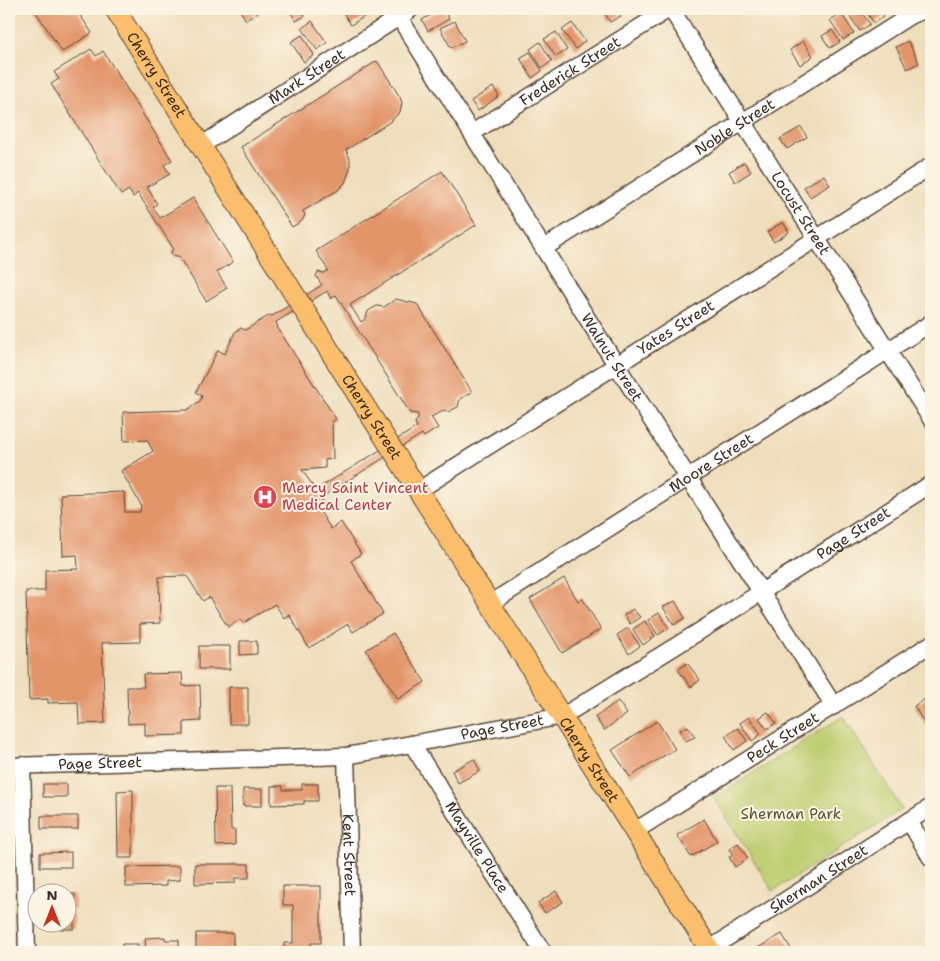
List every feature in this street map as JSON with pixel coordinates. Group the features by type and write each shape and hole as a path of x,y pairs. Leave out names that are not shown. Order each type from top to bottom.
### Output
{"main road":[{"name":"Cherry Street","path":"115,9 345,375 636,831 709,951"}],"street":[{"name":"Locust Street","path":"670,9 743,121 931,420"},
{"name":"Frederick Street","path":"472,133 670,9"},
{"name":"Noble Street","path":"544,248 911,15 927,9"},
{"name":"Mark Street","path":"202,145 401,11"},
{"name":"Walnut Street","path":"401,11 472,133 617,366 834,706"},
{"name":"Yates Street","path":"419,490 931,166"},
{"name":"Moore Street","path":"491,603 931,323"},
{"name":"Page Street","path":"15,766 346,756 563,716 931,484"},
{"name":"Peck Street","path":"636,831 931,644"},
{"name":"Mayville Place","path":"412,744 543,952"},
{"name":"Kent Street","path":"346,756 352,952"},
{"path":"15,766 27,952"},
{"name":"Sherman Street","path":"709,951 931,807"},
{"path":"909,821 931,858"}],"green space":[{"name":"Sherman Park","path":"843,716 902,809 773,891 714,798"}],"building":[{"path":"34,9 76,9 92,33 62,52"},
{"path":"239,9 264,9 246,20"},
{"path":"301,9 305,16 296,21 290,11"},
{"path":"353,9 372,9 373,11 351,25 344,14"},
{"path":"444,9 449,19 428,31 422,20"},
{"path":"602,9 616,9 621,16 610,22"},
{"path":"849,9 859,9 870,24 860,31 846,11"},
{"path":"864,9 878,9 884,16 874,23"},
{"path":"884,9 898,9 888,15"},
{"path":"841,13 854,33 843,40 830,20"},
{"path":"312,21 327,43 317,50 302,28"},
{"path":"455,21 465,41 451,48 440,28"},
{"path":"572,23 585,41 576,49 562,30"},
{"path":"832,30 840,42 830,48 822,36"},
{"path":"556,32 567,50 556,57 544,39"},
{"path":"302,35 314,55 304,62 291,42"},
{"path":"803,41 813,56 800,65 790,50"},
{"path":"908,41 919,63 907,69 896,47"},
{"path":"540,42 552,61 542,68 530,49"},
{"path":"91,49 96,56 103,51 172,160 164,165 170,174 147,187 157,204 153,207 160,218 193,198 233,262 217,272 227,288 206,301 179,257 174,257 171,253 173,248 138,193 133,197 129,190 121,195 51,84 59,79 54,72"},
{"path":"530,52 542,71 532,78 520,58"},
{"path":"377,61 400,97 402,103 400,112 391,121 346,150 350,159 350,169 345,183 338,190 303,211 305,215 302,221 292,227 241,147"},
{"path":"493,87 499,96 478,111 471,101"},
{"path":"801,127 807,137 787,149 780,139"},
{"path":"744,162 751,172 735,182 729,172"},
{"path":"442,171 476,225 350,305 361,322 366,318 368,311 377,306 384,307 396,299 417,304 472,392 460,399 458,407 431,417 438,428 424,437 422,434 320,498 325,506 319,510 331,529 341,522 361,554 351,561 383,614 353,632 348,624 309,648 289,614 284,618 275,604 243,623 241,619 228,627 209,597 203,601 187,576 159,577 160,623 140,624 140,642 102,643 105,723 79,724 78,702 48,703 48,699 29,700 26,591 45,591 45,570 78,569 77,555 63,556 61,494 124,492 125,512 140,512 141,505 121,471 153,451 147,440 124,441 123,412 187,410 200,401 202,396 196,392 218,350 225,354 235,332 241,328 245,330 270,315 272,316 322,285 316,276 318,272 324,273 328,270 316,251","holes":["327,291 331,299 336,295 410,413 418,414 418,419 415,422 417,427 316,490 302,470 325,468 325,460 333,459 332,422 336,419 277,327 276,322"]},
{"path":"824,175 830,185 810,197 804,187"},
{"path":"783,222 789,232 774,242 767,232"},
{"path":"564,578 578,601 582,598 601,629 562,653 530,599"},
{"path":"675,601 685,618 674,625 663,607"},
{"path":"633,609 640,617 630,624 624,615"},
{"path":"659,613 669,628 658,635 648,620"},
{"path":"645,621 655,636 643,645 633,629"},
{"path":"628,628 640,646 629,654 617,635"},
{"path":"393,633 425,682 398,699 366,650"},
{"path":"240,641 257,641 257,654 240,655"},
{"path":"199,646 230,646 230,669 199,669"},
{"path":"687,663 700,680 691,687 678,670"},
{"path":"182,673 183,686 200,685 201,721 184,722 184,735 145,736 145,723 128,724 127,687 144,687 143,674"},
{"path":"229,687 248,687 248,724 229,724"},
{"path":"931,695 931,734 914,706"},
{"path":"618,701 627,714 604,730 595,717"},
{"path":"768,712 776,723 767,729 759,718"},
{"path":"749,717 761,734 752,741 740,723"},
{"path":"657,721 675,749 630,777 612,750"},
{"path":"688,726 695,737 686,741 680,730"},
{"path":"738,728 747,741 734,750 725,736"},
{"path":"474,759 480,771 458,783 452,771"},
{"path":"43,784 67,784 67,797 43,797"},
{"path":"302,784 318,784 318,801 304,801 304,804 271,805 271,786 283,786 283,790 302,790"},
{"path":"215,788 230,788 231,830 235,830 235,845 216,846"},
{"path":"243,789 262,789 262,806 243,806"},
{"path":"133,790 133,858 118,858 117,791"},
{"path":"41,816 78,816 78,829 41,829"},
{"path":"704,819 717,841 691,857 677,835"},
{"path":"738,843 748,858 735,867 729,857 733,855 729,849"},
{"path":"71,852 71,867 40,867 40,853"},
{"path":"195,864 249,864 249,878 235,878 235,883 195,884"},
{"path":"180,866 180,880 166,881 166,886 126,887 126,867"},
{"path":"283,886 321,886 321,943 311,943 311,952 284,952 284,943 293,943 293,905 283,905"},
{"path":"556,891 563,902 545,913 538,903"},
{"path":"196,933 233,933 233,952 196,952"},
{"path":"782,934 793,952 758,952 756,949"},
{"path":"165,937 165,940 179,940 179,952 146,952 145,938"},
{"path":"122,944 138,944 138,952 122,952"}],"place":[{"name":"Mercy Saint Vincent Medical Center","path":"265,497"}]}
